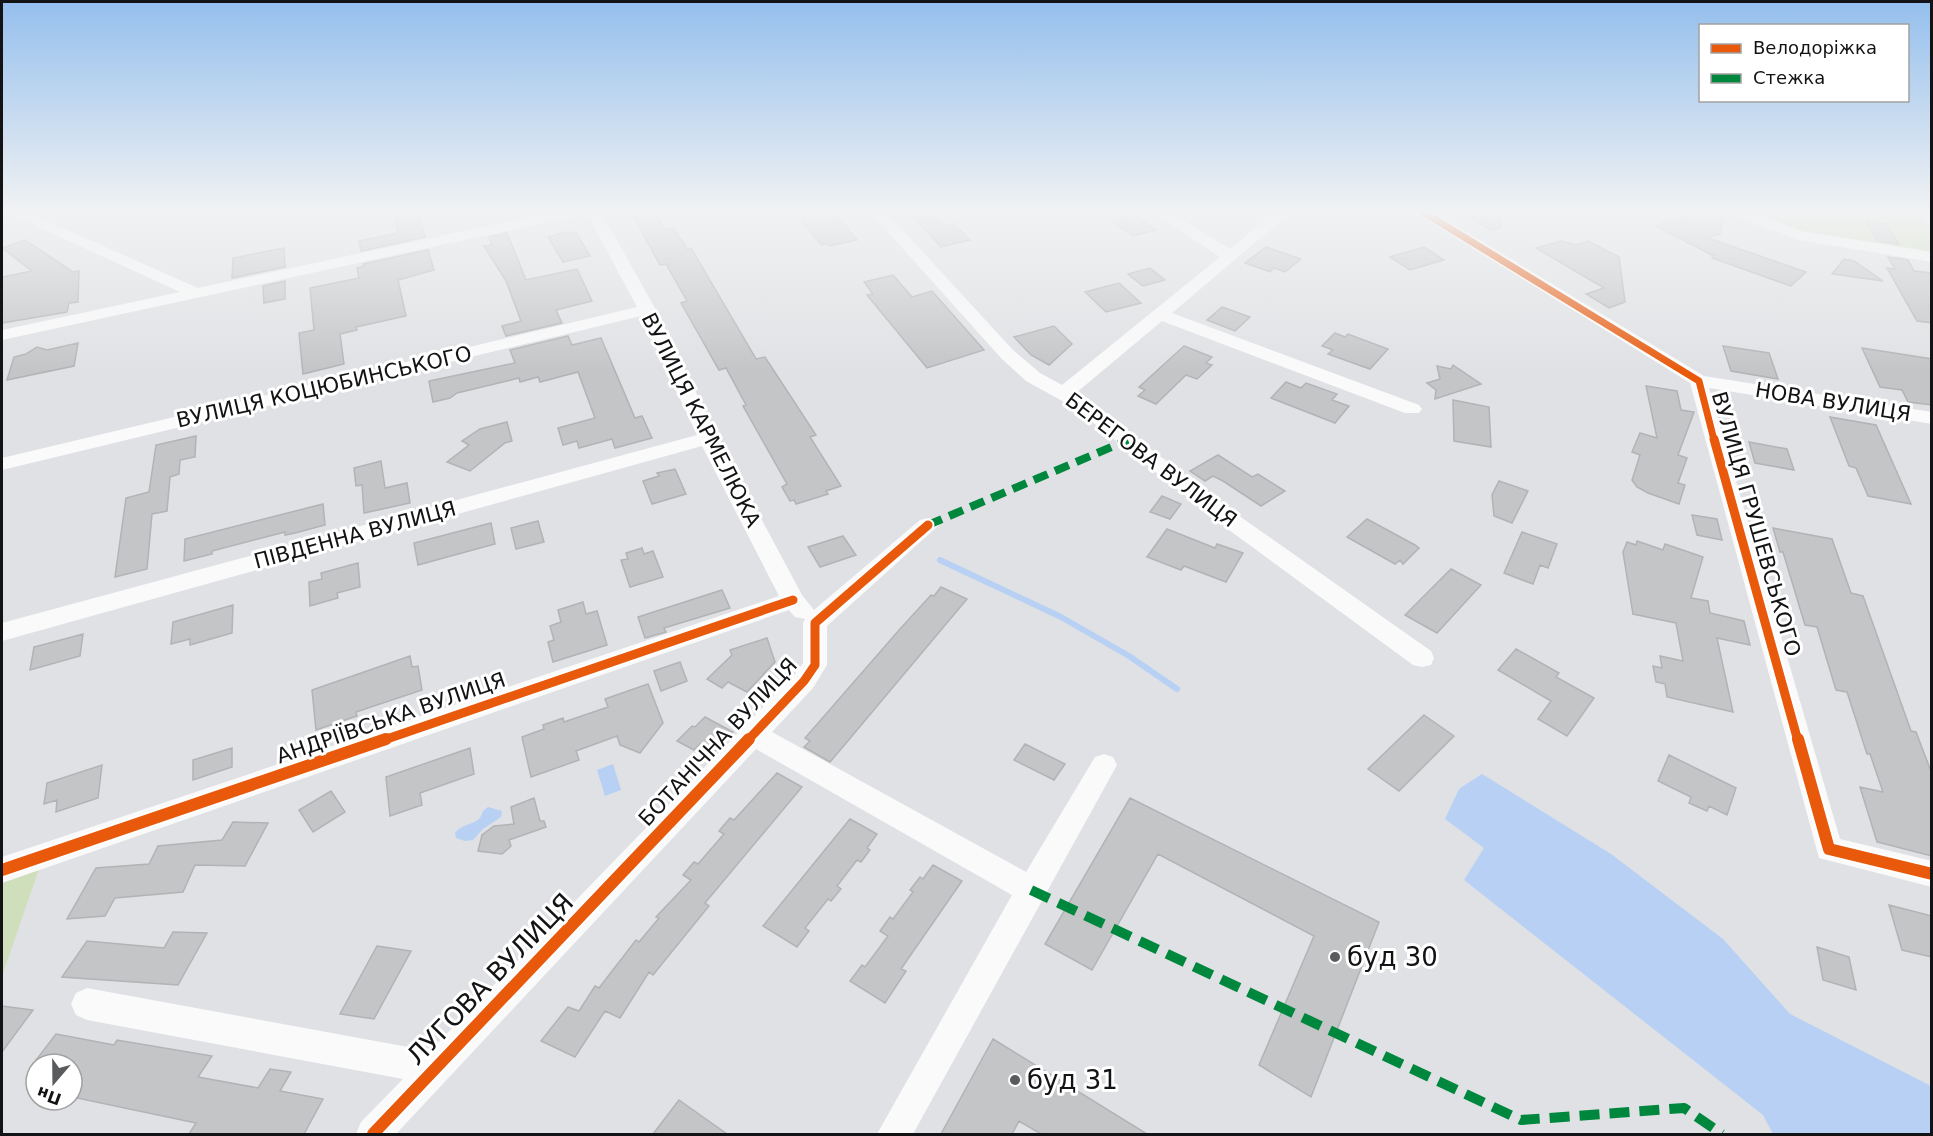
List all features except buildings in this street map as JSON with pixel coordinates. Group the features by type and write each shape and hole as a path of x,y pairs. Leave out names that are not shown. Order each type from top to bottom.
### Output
{"street":[{"path":"133,265 196,293"},
{"path":"2,335 327,265"},
{"name":"ВУЛИЦЯ КАРМЕЛЮКА","path":"622,265 647,310 708,438 793,600 815,624"},
{"name":"БЕРЕГОВА ВУЛИЦЯ","path":"925,265 1006,354 1033,377 1080,403 1237,525 1422,658"},
{"path":"1063,394 1162,315 1220,265"},
{"name":"ВУЛИЦЯ ГРУШЕВСЬКОГО","path":"1510,265 1699,381 1829,849 1932,874"},
{"name":"ВУЛИЦЯ КОЦЮБИНСЬКОГО","path":"2,464 647,310"},
{"path":"1162,315 1412,409"},
{"name":"НОВА ВУЛИЦЯ","path":"1699,381 1932,418"},
{"name":"ПІВДЕННА ВУЛИЦЯ","path":"2,633 708,438"},
{"path":"815,624 928,525"},
{"name":"АНДРІЇВСЬКА ВУЛИЦЯ","path":"2,870 793,600"},
{"name":"БОТАНІЧНА ВУЛИЦЯ","path":"639,852 804,681 815,665 815,624"},
{"name":"БОТАНІЧНА ВУЛИЦЯ","path":"753,734 1031,890"},
{"path":"894,1134 1104,765"},
{"name":"ЛУГОВА ВУЛИЦЯ","path":"373,1134 639,852"},
{"name":"ЛУГОВА ВУЛИЦЯ","path":"87,1004 434,1068"}],"green space":[{"path":"40,866 2,976 2,879"}],"water":[{"path":"613,764 621,790 605,796 597,770"},
{"path":"1482,774 1611,854 1723,939 1790,1014 1931,1086 1931,1134 1773,1134 1763,1115 1464,880 1484,848 1445,819 1459,789"},
{"path":"488,807 502,811 501,817 483,829 473,840 465,841 456,838 455,833 459,829 478,820"}],"waterway":[{"path":"940,560 1061,617 1129,656 1177,689"}],"marked path":[{"path":"928,525 1128,440"},
{"path":"1031,890 1521,1120 1684,1108 1722,1134"}],"cycle path":[{"path":"1510,265 1699,381 1829,849 1932,874"},
{"path":"373,1134 804,681 815,665 815,623 928,525"},
{"path":"2,870 793,600"}],"place":[{"name":"буд 30","path":"1335,957"},
{"name":"буд 31","path":"1015,1080"}]}
